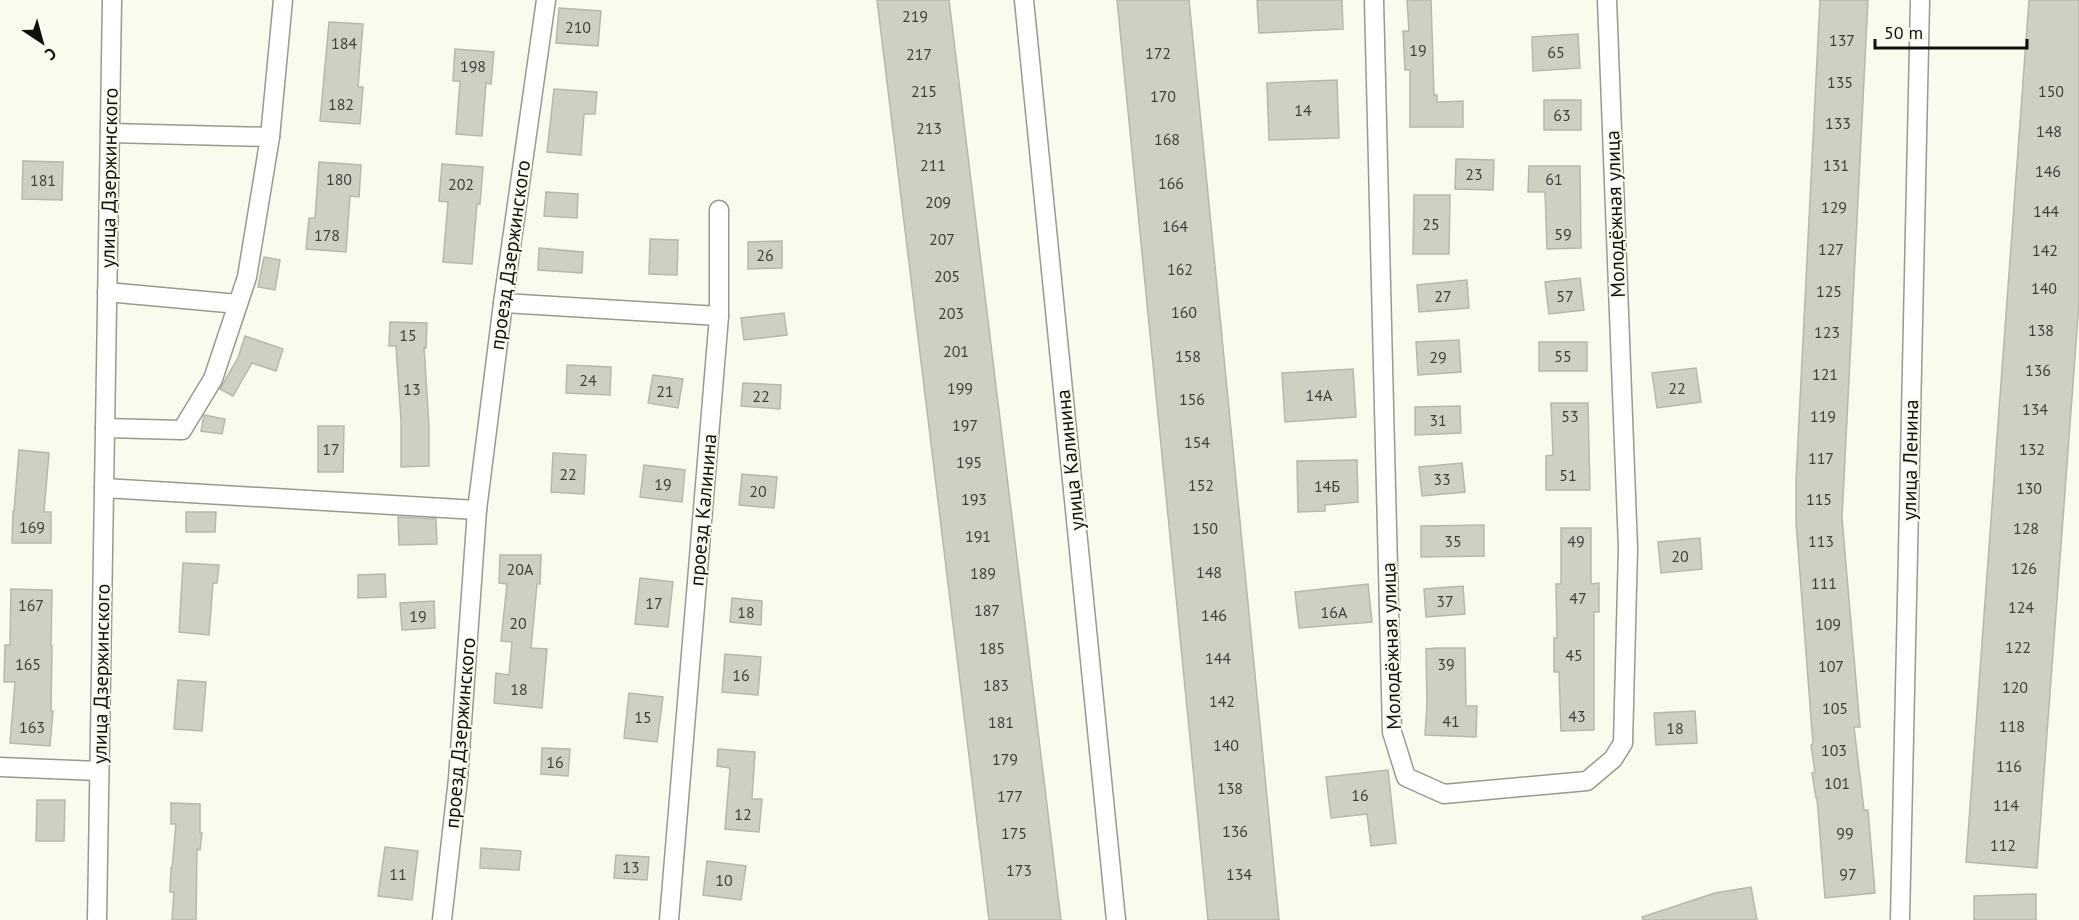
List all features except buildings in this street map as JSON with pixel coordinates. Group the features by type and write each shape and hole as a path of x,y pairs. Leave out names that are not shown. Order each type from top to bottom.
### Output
{"street":[{"name":"улица Дзержинского","path":"97,920 112,0"},
{"path":"105,428 182,430 213,379 247,277 270,137 284,0"},
{"name":"проезд Дзержинского","path":"442,920 458,779 477,510 503,303 546,0"},
{"name":"улица Калинина","path":"1024,0 1116,920"},
{"name":"Молодёжная улица","path":"1374,0 1392,732 1406,777 1444,794 1587,781 1613,759 1623,743 1628,548 1607,0"},
{"name":"улица Ленина","path":"1894,919 1920,0"},
{"path":"110,134 270,137"},
{"name":"проезд Калинина","path":"669,920 719,316 719,210"},
{"path":"107,292 238,304"},
{"path":"503,303 719,316"},
{"path":"104,488 477,510"},
{"path":"0,766 99,771"}]}
